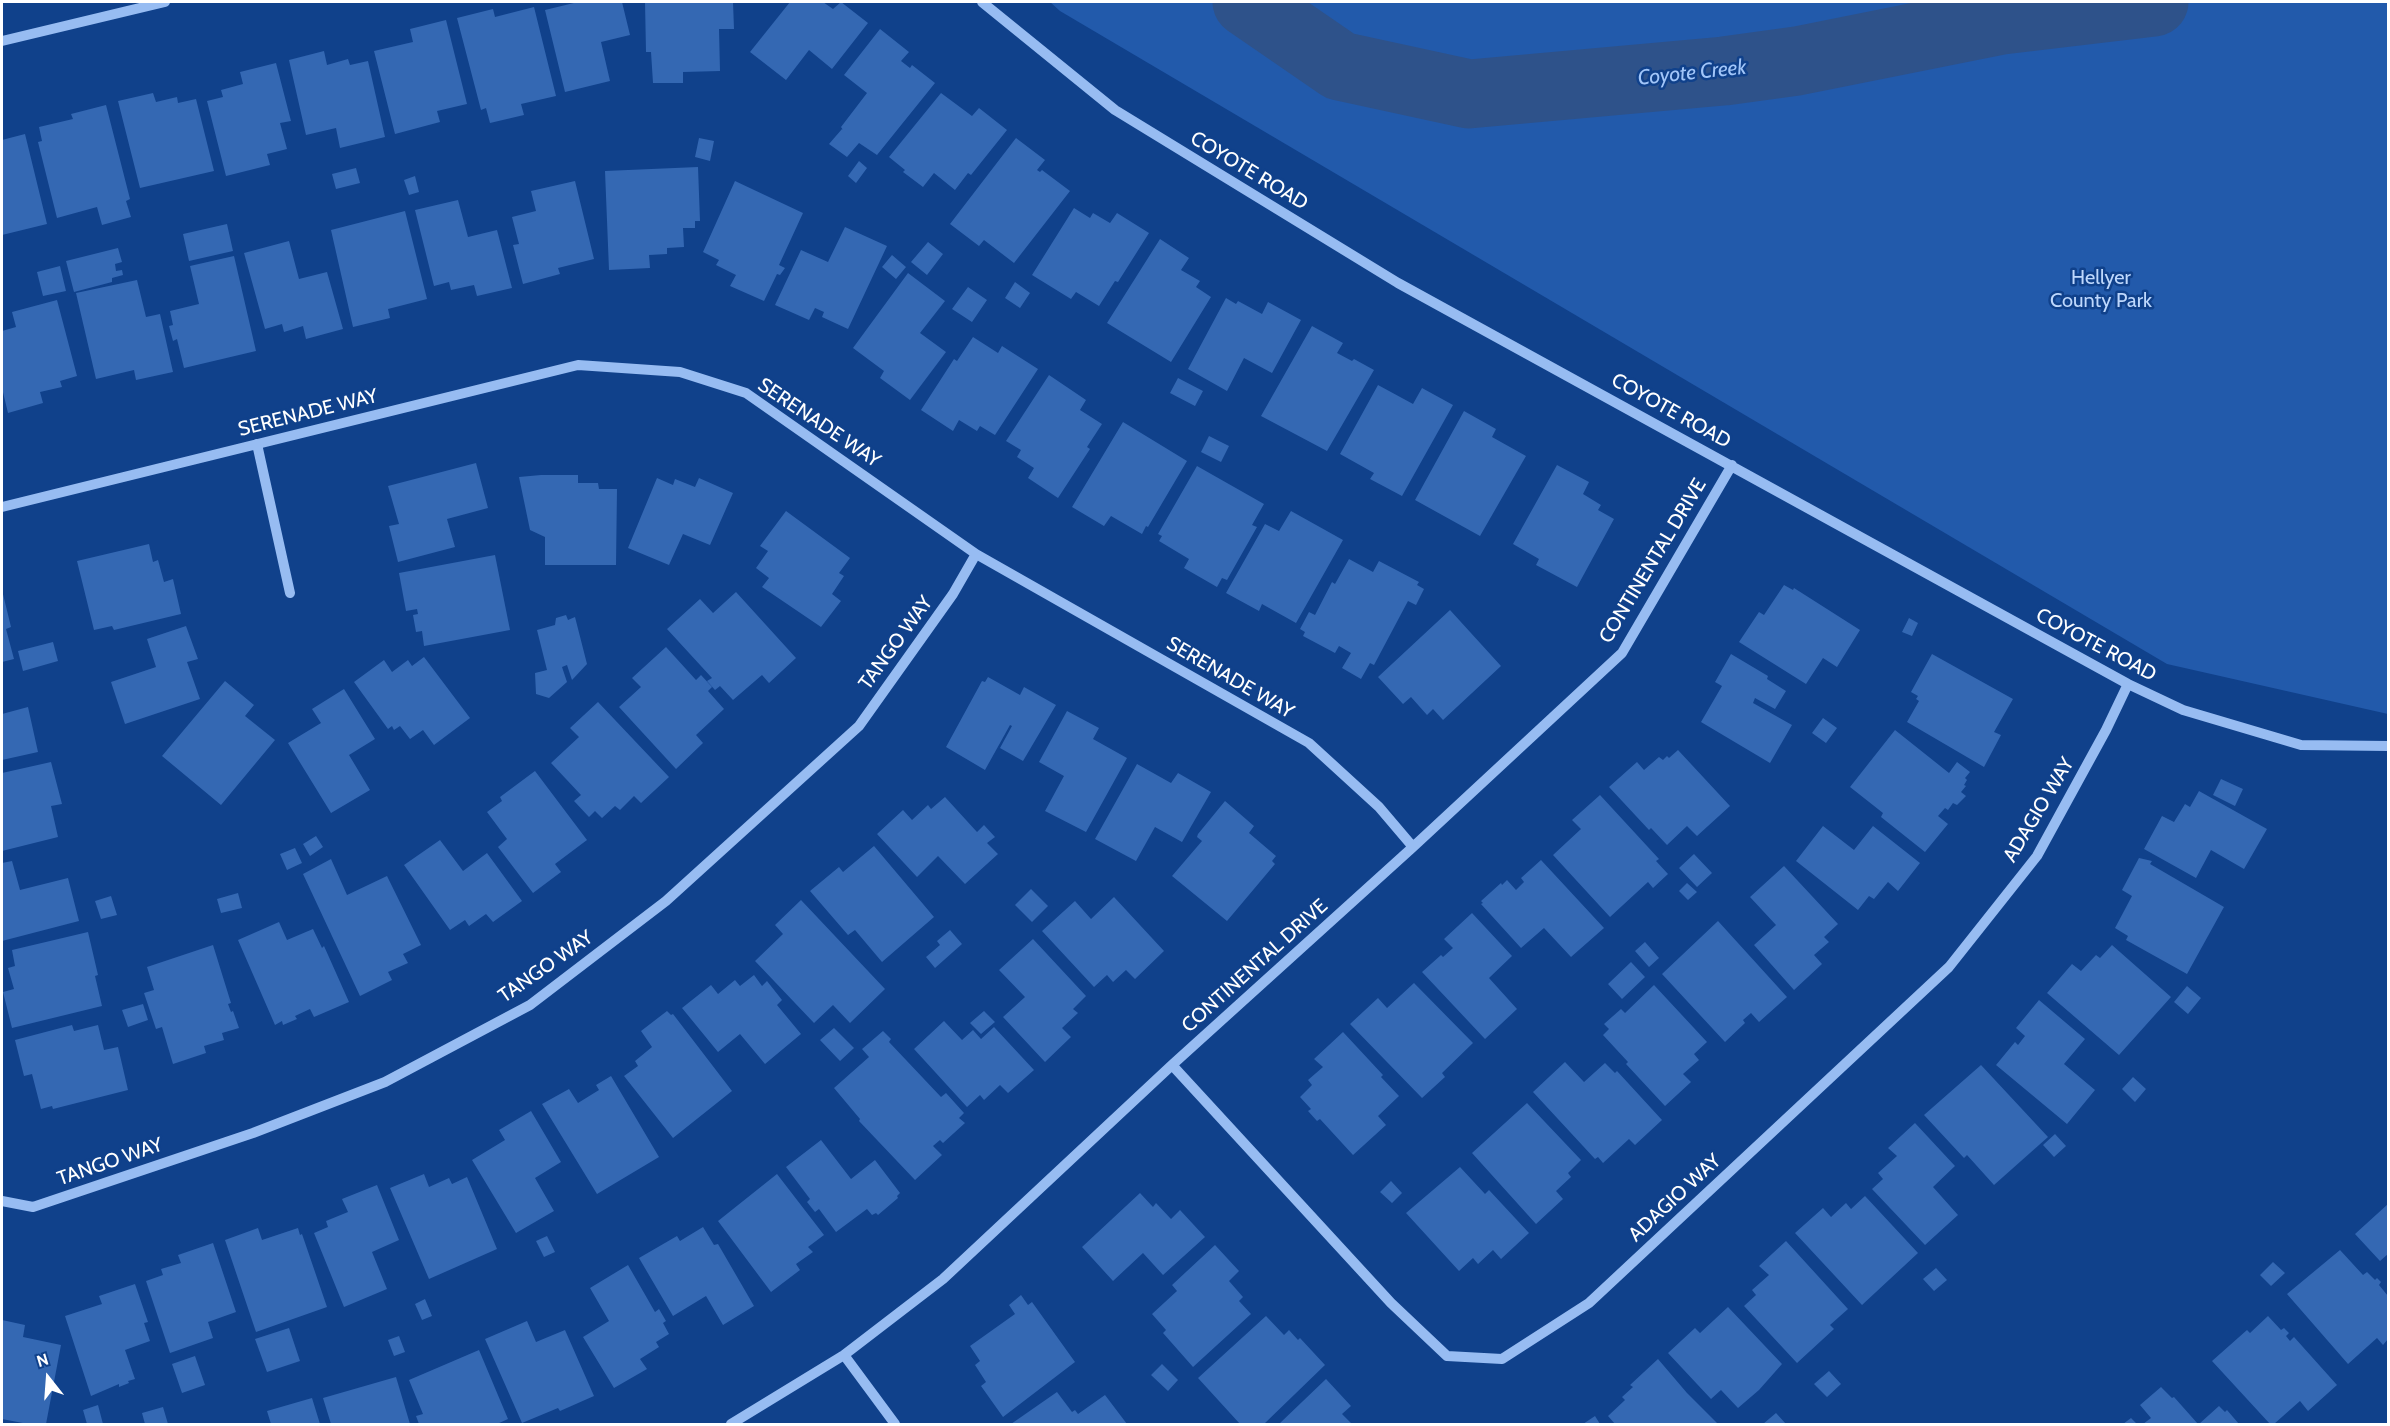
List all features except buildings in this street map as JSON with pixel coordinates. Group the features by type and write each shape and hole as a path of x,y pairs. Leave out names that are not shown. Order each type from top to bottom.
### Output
{"street":[{"path":"2,41 165,2"},
{"name":"COYOTE ROAD","path":"982,2 1115,110 1398,283 2128,684 2183,710 2301,746 2388,746"},
{"name":"SERENADE WAY","path":"2,507 578,365 680,372 746,393 976,554 1309,743 1379,807 1413,847"},
{"path":"257,444 290,593"},
{"name":"CONTINENTAL DRIVE","path":"731,1425 844,1355 943,1279 1172,1065 1413,847 1622,653 1731,465"},
{"name":"TANGO WAY","path":"2,1201 33,1207 253,1133 385,1082 530,1005 666,901 859,726 953,594 976,554"},
{"name":"ADAGIO WAY","path":"1172,1065 1391,1303 1447,1356 1502,1359 1589,1303 1949,967 2037,856 2106,730 2128,684"},
{"path":"844,1355 895,1425"}],"green space":[{"name":"Hellyer County Park","path":"1050,2 2388,2 2388,714 2167,664 1060,11"}],"waterway":[{"name":"Coyote Creek","path":"1247,2 1340,66 1469,94 1724,71 1797,61 2002,20 2154,2"}]}
